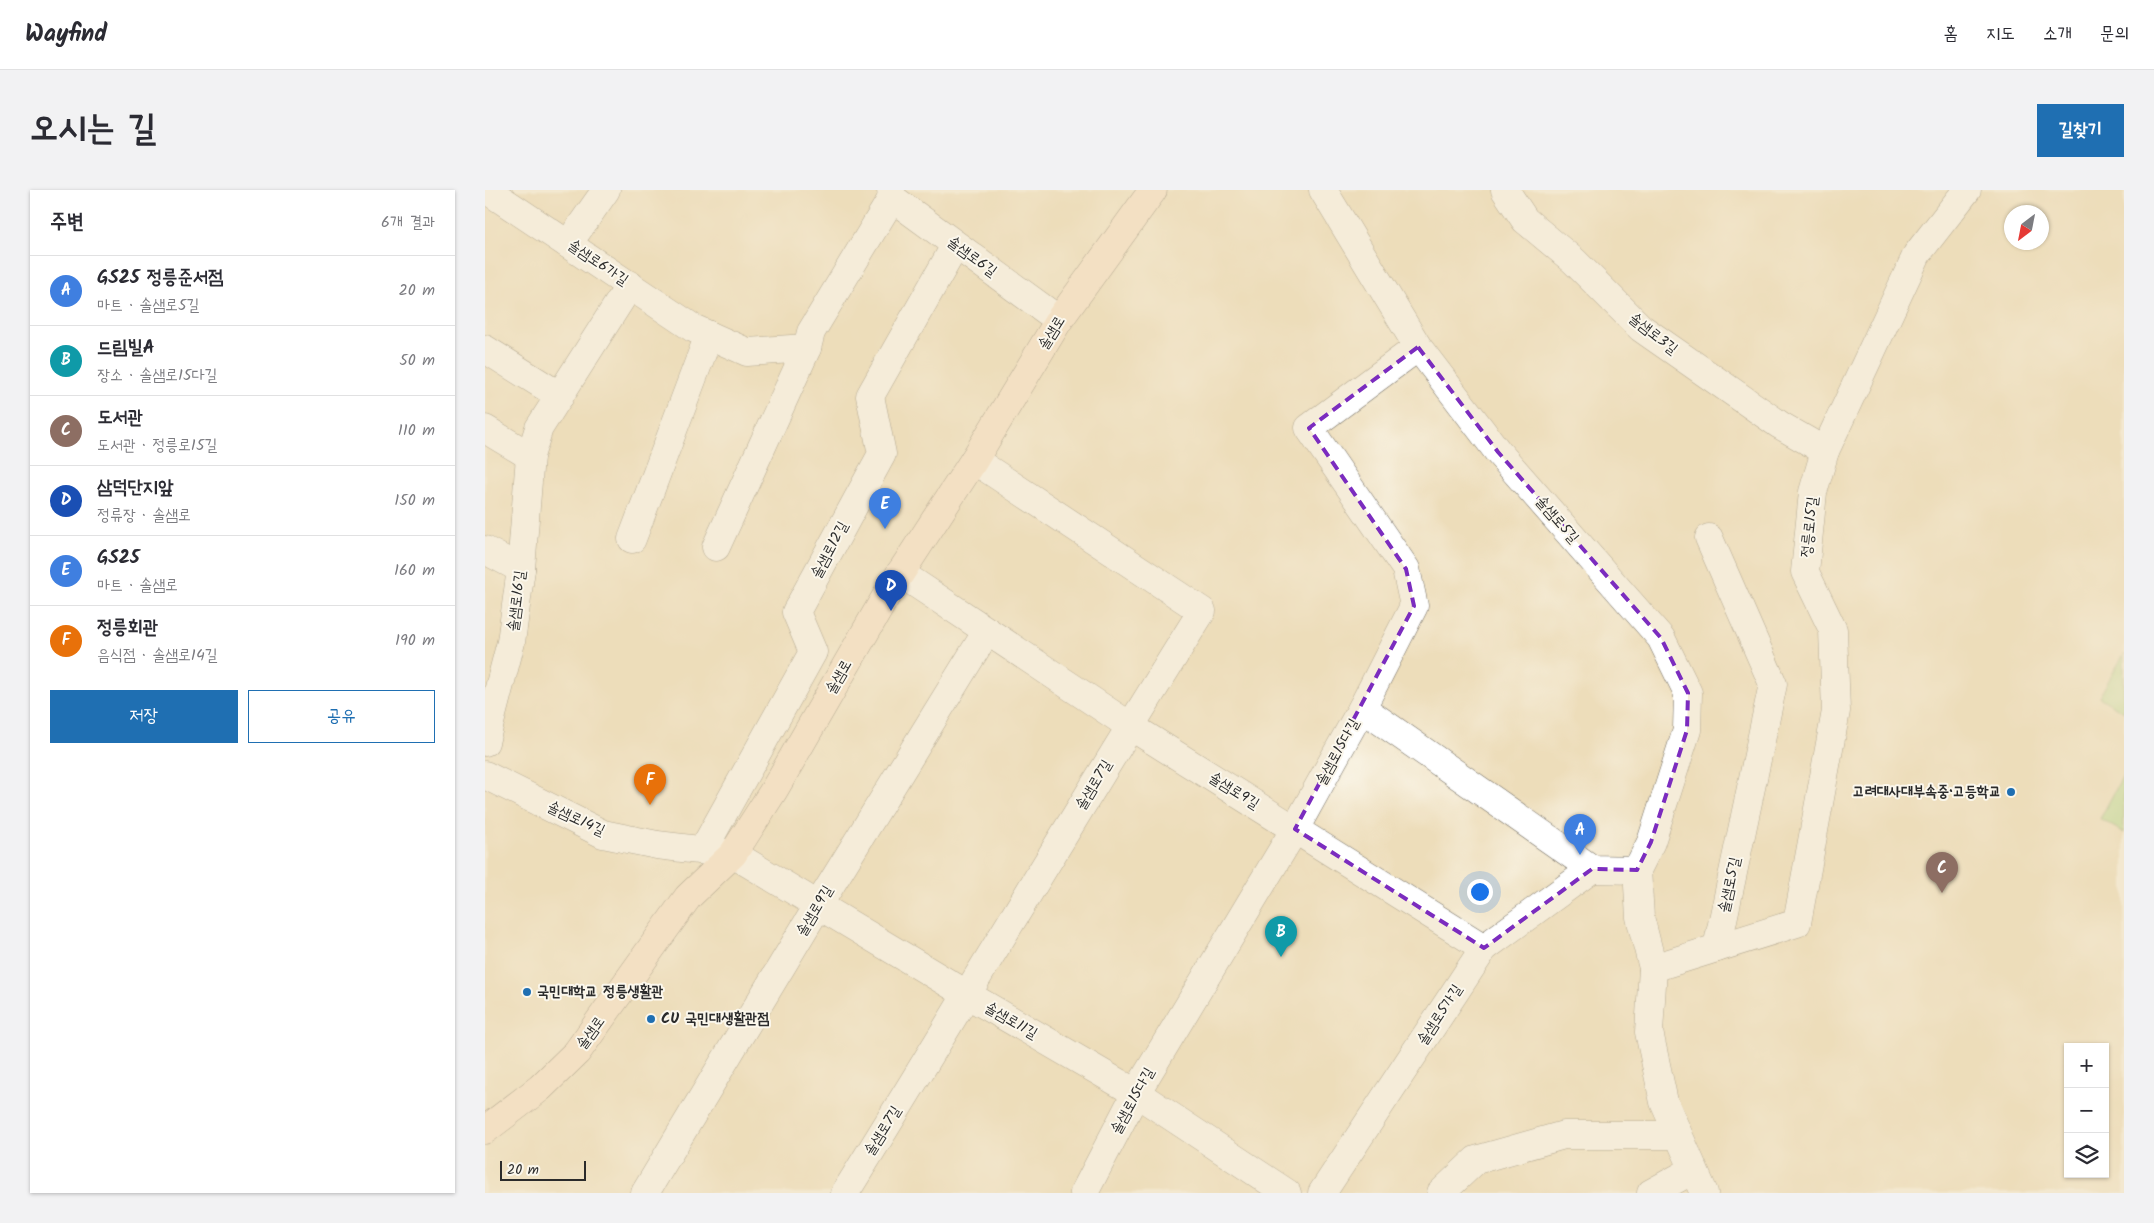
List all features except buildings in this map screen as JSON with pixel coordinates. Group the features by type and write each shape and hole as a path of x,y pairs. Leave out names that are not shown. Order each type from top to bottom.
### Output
{"main road":[{"name":"솔샘로","path":"485,1130 540,1088 577,1052 688,897 733,854 775,790 900,573 974,460 1059,320 1153,190"}],"street":[{"name":"솔샘로6가길","path":"487,190 693,328 747,352 807,348"},
{"path":"568,244 606,190"},
{"name":"솔샘로5길","path":"1323,190 1418,347 1498,452 1661,638 1689,694 1687,730 1651,842 1637,870"},
{"name":"솔샘로3길","path":"1505,190 1525,220 1573,261 1641,328 1780,425 1825,451"},
{"name":"정릉로15길","path":"1717,948 1797,923 1836,711 1833,630 1805,572 1813,492 1825,451 1917,254 1967,190"},
{"path":"716,547 807,348 811,332 891,194"},
{"name":"솔샘로6길","path":"891,194 955,246 1059,320"},
{"name":"솔샘로12길","path":"703,850 813,652 796,612 882,454 871,396 955,246"},
{"name":"솔샘로16길","path":"485,742 511,642 521,569 530,456 539,428 630,285"},
{"path":"632,539 709,335"},
{"name":"솔샘로15다길","path":"1085,1193 1136,1093 1295,829 1362,708 1414,606 1406,569 1309,428 1418,347"},
{"path":"485,349 559,396"},
{"path":"485,429 530,456"},
{"name":"솔샘로7길","path":"845,1193 1202,611 974,460"},
{"name":"솔샘로5길","path":"1709,538 1773,684 1717,948"},
{"path":"485,550 521,569"},
{"name":"솔샘로9길","path":"900,573 1130,726 1484,948"},
{"name":"솔샘로9길","path":"645,1193 819,904 987,631"},
{"path":"1362,708 1592,869 1637,870 1641,917 1653,968 1649,1032 1664,1102 1699,1181 1651,1193"},
{"name":"솔샘로14길","path":"485,775 603,834 657,845 733,854"},
{"name":"솔샘로11길","path":"733,854 1136,1093 1287,1193"},
{"name":"솔샘로5가길","path":"1322,1193 1484,948 1592,869"},
{"path":"1653,968 1717,948"},
{"path":"1441,1193 1476,1160 1564,1135 1678,1135"}],"highlighted area":[{"path":"1418,347 1498,452 1661,638 1688,693 1687,730 1651,842 1637,870 1592,869 1484,948 1295,829 1414,606 1406,569 1309,428"}],"green space":[{"path":"2124,654 2124,712 2099,697"},
{"path":"2124,774 2124,833 2100,819"}],"place":[{"name":"GS25","path":"885,529"},
{"name":"삼덕단지앞","path":"891,611"},
{"name":"고려대사대부속중·고등학교","path":"2011,792"},
{"name":"정릉회관","path":"650,805"},
{"name":"GS25 정릉준서점","path":"1580,855"},
{"name":"도서관","path":"1942,893"},
{"name":"드림빌A","path":"1281,957"},
{"name":"국민대학교 정릉생활관","path":"527,992"},
{"name":"CU 국민대생활관점","path":"651,1019"}]}
